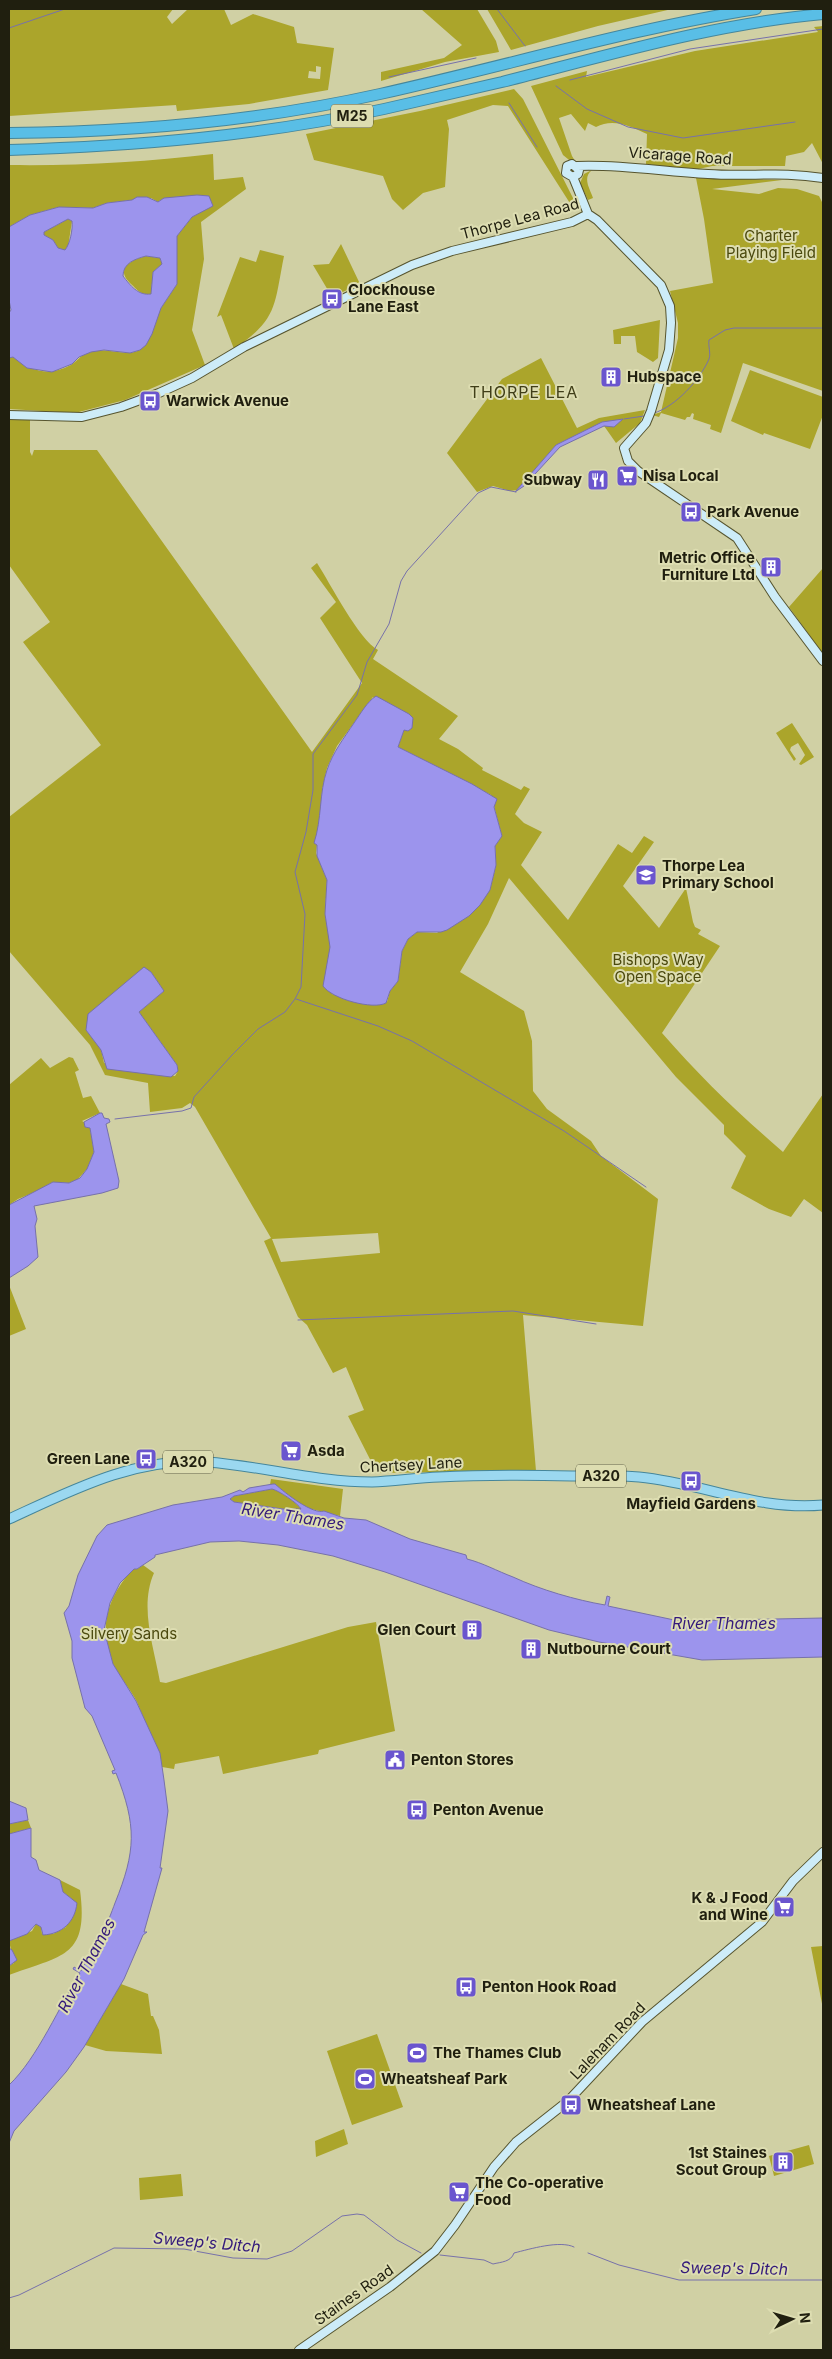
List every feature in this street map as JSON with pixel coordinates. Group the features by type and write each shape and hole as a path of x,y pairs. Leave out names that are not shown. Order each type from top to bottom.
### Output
{"highway":[{"name":"M25","path":"9,133 92,131 145,127 226,120 312,107 379,94 688,20 756,9"},
{"name":"M25","path":"9,150 102,147 221,137 311,124 502,82 687,34 823,14"}],"main road":[{"name":"Vicarage Road","path":"588,214 576,172 594,166 622,166 708,174 783,173 823,178"},
{"name":"Thorpe Lea Road","path":"9,415 82,417 121,407 192,378 244,347 412,265 452,250 572,222 588,214 597,220 661,286 670,306 671,332 666,360 648,419 624,448 628,461 638,471 737,538 775,597 823,661"},
{"name":"Chertsey Lane","path":"9,1519 103,1477 154,1464 190,1462 223,1464 344,1481 376,1482 484,1475 638,1477 681,1484 777,1506 823,1505"},
{"name":"Laleham Road","path":"424,2261 442,2243 494,2167 516,2142 568,2101 642,2022 762,1922 793,1881 823,1852"},
{"name":"Staines Road","path":"298,2350 424,2261"}],"green space":[{"path":"9,9 173,9 167,17 172,24 188,9 224,9 231,25 253,14 294,27 297,43 334,48 328,90 249,104 177,111 176,105 9,116","holes":["316,66 321,67 320,79 308,78 309,71 316,72"]},
{"path":"421,9 477,9 496,41 499,52 445,62 381,81 381,72 444,58 462,45"},
{"path":"487,9 672,9 598,26 511,50"},
{"path":"823,26 823,164 812,143 804,152 786,156 785,166 712,166 694,170 646,164 647,134 615,123 602,124 596,127 588,123 585,131 571,114 559,118 575,161 588,164 574,164 563,155 531,86 587,71 586,77 695,51 818,32 814,27"},
{"path":"514,89 523,99 575,202 573,208 508,106 493,105 447,120 449,129 445,187 423,193 403,210 392,199 383,176 314,160 306,134 420,111"},
{"path":"213,154 214,180 243,177 246,189 201,222 204,259 192,330 205,365 125,400 75,413 9,409 9,358 13,357 27,366 40,371 55,371 71,365 83,355 93,351 129,353 140,350 161,308 177,284 177,236 192,217 207,208 204,195 162,199 158,202 151,198 107,203 93,208 59,207 30,215 9,227 9,165 111,163"},
{"path":"592,170 587,180 593,198 588,200 580,183 584,174"},
{"name":"Charter Playing Field","path":"696,178 782,180 712,189 759,194 778,188 797,189 819,196 823,204 823,391 743,363 721,433 710,429 711,425 693,419 694,414 692,413 685,420 661,413 659,417 652,415 661,412 678,338 678,323 670,291 713,283"},
{"path":"68,219 72,221 68,247 65,250 58,248 53,240 44,235 44,232"},
{"path":"341,244 360,284 332,297 313,265 329,264"},
{"path":"260,250 284,256 275,299 267,320 234,349 221,315 217,317 240,257 256,262"},
{"path":"146,256 160,258 162,264 153,272 151,294 139,292 126,278 124,273 124,269 130,262"},
{"path":"660,320 658,358 653,362 637,352 635,336 621,336 621,344 614,344 613,330"},
{"path":"541,358 577,428 599,418 645,410 640,423 616,443 602,423 556,445 517,490 510,491 493,486 477,492 447,453 502,379"},
{"path":"750,370 823,397 823,415 810,449 764,433 763,435 731,421"},
{"name":"Bishops Way Open Space","path":"9,420 30,420 30,452 32,456 34,450 97,450 312,752 362,683 320,618 336,602 311,568 317,563 362,635 378,650 373,659 458,716 439,739 458,749 483,768 482,770 521,790 524,786 530,789 515,814 524,823 542,832 521,865 568,920 618,844 632,853 644,836 654,842 623,886 659,928 686,888 693,922 695,927 701,930 698,934 720,946 662,1033 705,1080 783,1152 823,1094 823,1213 804,1199 791,1217 769,1209 731,1188 746,1156 724,1134 724,1125 676,1077 509,878 488,924 460,972 524,1011 532,1041 533,1091 547,1109 591,1141 601,1156 658,1199 643,1326 523,1315 536,1471 377,1473 348,1416 364,1410 346,1367 333,1373 307,1325 298,1317 264,1241 271,1238 195,1107 190,1103 182,1108 150,1112 148,1083 105,1075 90,1045 9,951 9,817 101,745 23,642 50,622 9,565","holes":["373,697 404,730 398,747 491,795 502,836 495,846 496,865 490,890 437,933 417,932 408,939 402,951 398,981 390,991 387,1002 363,1004 332,994 330,942 325,914 327,880 316,853 317,844 315,843 320,826 322,791 327,768 337,746","151,972 164,991 139,1012 177,1065 178,1071 175,1076 104,1063 101,1049 86,1030 88,1024","378,1233 380,1253 281,1262 272,1239"]},
{"path":"823,568 823,654 789,607"},
{"path":"792,723 814,757 801,765 799,764 805,755 798,743 791,747 790,750 796,759 794,761 776,733"},
{"path":"69,1057 73,1058 79,1070 75,1072 83,1098 91,1096 100,1113 82,1121 86,1127 90,1128 94,1152 87,1169 77,1180 69,1183 53,1182 9,1205 9,1085 41,1058 50,1068"},
{"path":"9,1285 26,1329 9,1336"},
{"path":"271,1479 343,1489 340,1516 307,1508 288,1496 275,1484 270,1485"},
{"path":"272,1489 288,1498 301,1509 283,1509 234,1502 230,1499 234,1496"},
{"name":"Silvery Sands","path":"143,1565 154,1573 148,1599 148,1613 160,1682 166,1683 348,1627 376,1622 395,1731 319,1750 318,1754 223,1774 219,1756 175,1764 174,1769 162,1767 137,1702 114,1666 106,1639 108,1614 117,1590 134,1568 137,1569"},
{"path":"28,1820 31,1828 9,1834 9,1824"},
{"path":"60,1880 80,1890 82,1912 80,1929 75,1942 68,1950 57,1957 9,1975 9,1966 14,1963 9,1941 32,1931 36,1924 41,1927 42,1934 53,1934 66,1927 72,1899 63,1892"},
{"path":"823,1946 823,2009 811,1947"},
{"path":"121,1984 148,1994 151,2016 153,2016 159,2030 162,2054 106,2051 85,2045"},
{"name":"Wheatsheaf Park","path":"377,2034 403,2107 352,2125 327,2051"},
{"path":"344,2129 348,2144 316,2157 315,2141"},
{"path":"809,2145 814,2164 774,2176 769,2156"},
{"path":"181,2174 183,2196 140,2200 139,2178"}],"water":[{"path":"197,195 209,196 213,206 192,217 177,236 177,284 161,308 146,345 140,350 130,353 104,350 91,352 79,357 72,364 52,372 27,368 13,357 9,358 9,313 11,310 9,300 9,227 30,215 59,207 93,208 107,203 132,200 137,197 147,197 158,202 164,198","holes":["68,219 72,221 72,228 70,240 65,250 58,248 53,240 44,235 44,232","146,256 160,258 162,264 153,272 151,294 138,292 123,276 127,265 134,260"]},
{"path":"623,419 614,427 604,426 560,447 524,486 515,492 556,445 602,422"},
{"path":"376,696 413,718 412,728 408,731 404,730 398,747 472,784 497,799 494,807 502,836 495,846 496,865 490,890 480,905 469,916 447,930 441,932 417,932 408,939 402,951 398,981 390,991 386,1003 372,1005 343,999 323,986 330,947 325,914 327,880 317,856 317,845 314,843 317,834 324,779 329,763 362,712"},
{"path":"144,967 151,972 164,991 139,1012 177,1065 178,1071 171,1077 107,1069 101,1050 86,1030 88,1014"},
{"path":"102,1113 104,1118 109,1119 110,1122 106,1124 119,1181 118,1188 102,1193 34,1206 37,1219 35,1226 38,1257 9,1278 9,1205 53,1182 69,1183 80,1178 87,1169 94,1152 90,1128 85,1127 84,1122"},
{"name":"River Thames","path":"275,1484 285,1493 313,1510 324,1511 344,1518 366,1520 410,1539 466,1555 467,1559 559,1594 605,1605 607,1596 610,1597 608,1606 679,1621 823,1618 823,1657 702,1660 599,1642 549,1630 385,1572 333,1556 278,1545 239,1541 210,1542 155,1555 155,1557 137,1569 134,1569 120,1583 110,1603 104,1630 113,1664 136,1701 160,1753 164,1780 168,1811 160,1868 162,1868 144,1932 147,1932 143,1935 124,1979 84,2047 66,2072 14,2131 9,2143 9,2085 39,2046 80,1973 73,1969 74,1967 81,1971 91,1953 89,1952 96,1938 99,1939 102,1935 122,1885 130,1853 131,1838 128,1808 116,1773 113,1774 112,1771 115,1770 92,1716 85,1708 72,1658 72,1641 64,1613 69,1606 78,1575 97,1536 107,1525 173,1505 222,1497 240,1490 243,1492 249,1488","holes":["275,1490 293,1501 301,1509 283,1509 234,1502 230,1499 234,1496"]},
{"path":"9,1801 26,1808 28,1820 9,1824"},
{"path":"31,1828 31,1857 36,1860 39,1870 60,1880 63,1892 77,1903 76,1910 66,1926 56,1932 43,1935 41,1927 36,1924 27,1934 9,1941 9,1834"},
{"path":"9,1948 17,1960 9,1966"}],"waterway":[{"path":"9,28 65,9"},
{"path":"497,9 525,46"},
{"path":"570,80 690,49 823,29"},
{"path":"389,77 476,58"},
{"path":"556,86 587,109 628,127 683,138 795,122"},
{"path":"509,103 537,147"},
{"path":"654,413 670,405 693,384 709,359 709,340 725,330 734,328 823,328"},
{"path":"624,419 644,416"},
{"path":"115,1119 182,1111 191,1108 194,1097 232,1055 258,1029 285,1012 295,999 301,987 305,914 295,872 306,832 313,790 313,754 357,695 367,662 389,624 401,581 407,571 478,493 491,487 516,492"},
{"path":"296,999 378,1026 412,1041 564,1131 646,1187"},
{"path":"298,1320 513,1311 596,1324"},
{"name":"Sweep's Ditch","path":"9,2298 19,2295 114,2248 184,2249 233,2258 267,2259 292,2251 342,2216 357,2214 364,2215 397,2240 421,2253"},
{"name":"Sweep's Ditch","path":"440,2255 484,2260 493,2264 508,2260 514,2253 536,2247 561,2244 574,2247"},
{"name":"Sweep's Ditch","path":"588,2253 619,2265 679,2280 823,2280"}],"place":[{"name":"Clockhouse Lane East","path":"332,299"},
{"name":"Hubspace","path":"611,377"},
{"name":"Warwick Avenue","path":"150,401"},
{"name":"Nisa Local","path":"627,476"},
{"name":"Subway","path":"598,480"},
{"name":"Park Avenue","path":"691,512"},
{"name":"Metric Office Furniture Ltd","path":"771,567"},
{"name":"Thorpe Lea Primary School","path":"646,875"},
{"name":"Asda","path":"291,1451"},
{"name":"Green Lane","path":"146,1459"},
{"name":"Mayfield Gardens","path":"691,1481"},
{"name":"Glen Court","path":"472,1630"},
{"name":"Nutbourne Court","path":"531,1649"},
{"name":"Penton Stores","path":"395,1760"},
{"name":"Penton Avenue","path":"417,1810"},
{"name":"K & J Food and Wine","path":"784,1907"},
{"name":"Penton Hook Road","path":"466,1987"},
{"name":"The Thames Club","path":"417,2053"},
{"name":"Wheatsheaf Park","path":"365,2079"},
{"name":"Wheatsheaf Lane","path":"571,2105"},
{"name":"1st Staines Scout Group","path":"783,2162"},
{"name":"The Co-operative Food","path":"459,2192"}],"district":[{"name":"THORPE LEA","path":"524,392"}]}
